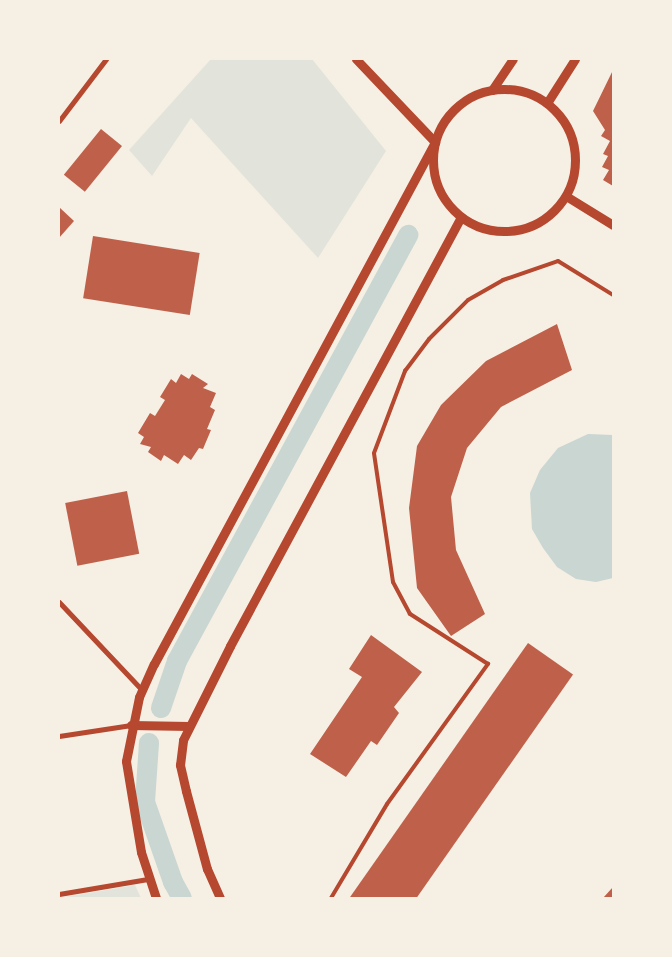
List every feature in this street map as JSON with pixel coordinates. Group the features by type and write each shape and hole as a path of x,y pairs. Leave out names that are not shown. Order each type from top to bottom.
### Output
{"street":[{"path":"59,121 106,59"},
{"path":"156,898 148,879 130,796 126,761 131,725 142,690 435,142 444,120 461,102 492,90 506,88 529,92 548,102 562,117 572,136 576,156 574,176 566,196 554,212 538,224 518,230 498,231 479,227 461,217 446,202 437,183 433,163 435,142 356,59"},
{"path":"492,90 513,59"},
{"path":"548,102 575,59"},
{"path":"566,196 613,225"},
{"path":"220,898 207,868 180,765 189,726 461,217"},
{"path":"59,602 142,690"},
{"path":"59,736 131,725 189,726"},
{"path":"59,894 148,879"}],"lane":[{"path":"331,898 387,804 488,664 410,614 393,582 374,453 405,371 429,340 468,300 503,280 558,261 613,295"}],"shaded area":[{"path":"211,59 312,59 386,151 318,258 191,118 152,176 129,150"},
{"path":"588,434 613,435 613,578 596,582 576,579 557,567 532,529 530,493 540,470 558,448"},
{"path":"135,885 141,898 59,898"}],"building":[{"path":"613,70 613,186 603,180 609,170 602,167 608,156 603,154 610,141 601,136 605,130 593,111"},
{"path":"101,129 122,146 85,192 64,175"},
{"path":"59,207 74,221 59,238"},
{"path":"93,236 200,253 190,315 83,298"},
{"path":"557,324 572,370 501,407 467,448 451,497 456,550 485,614 451,636 417,588 409,508 417,446 441,405 486,361"},
{"path":"181,374 189,379 192,374 208,384 203,388 216,393 210,407 215,410 207,429 211,430 203,449 199,448 191,460 184,455 178,464 164,455 161,461 148,452 151,447 140,444 144,437 138,433 150,413 155,416 165,400 160,397 171,379 176,383"},
{"path":"127,491 139,554 77,566 65,503"},
{"path":"371,635 422,672 394,707 399,713 377,745 371,741 346,777 310,754 362,677 349,669"},
{"path":"528,643 573,675 417,898 349,898"},
{"path":"613,887 613,898 603,898"}],"waterway":[{"path":"161,708 177,661 408,235"},
{"path":"149,743 145,802 173,882 182,898"}]}
